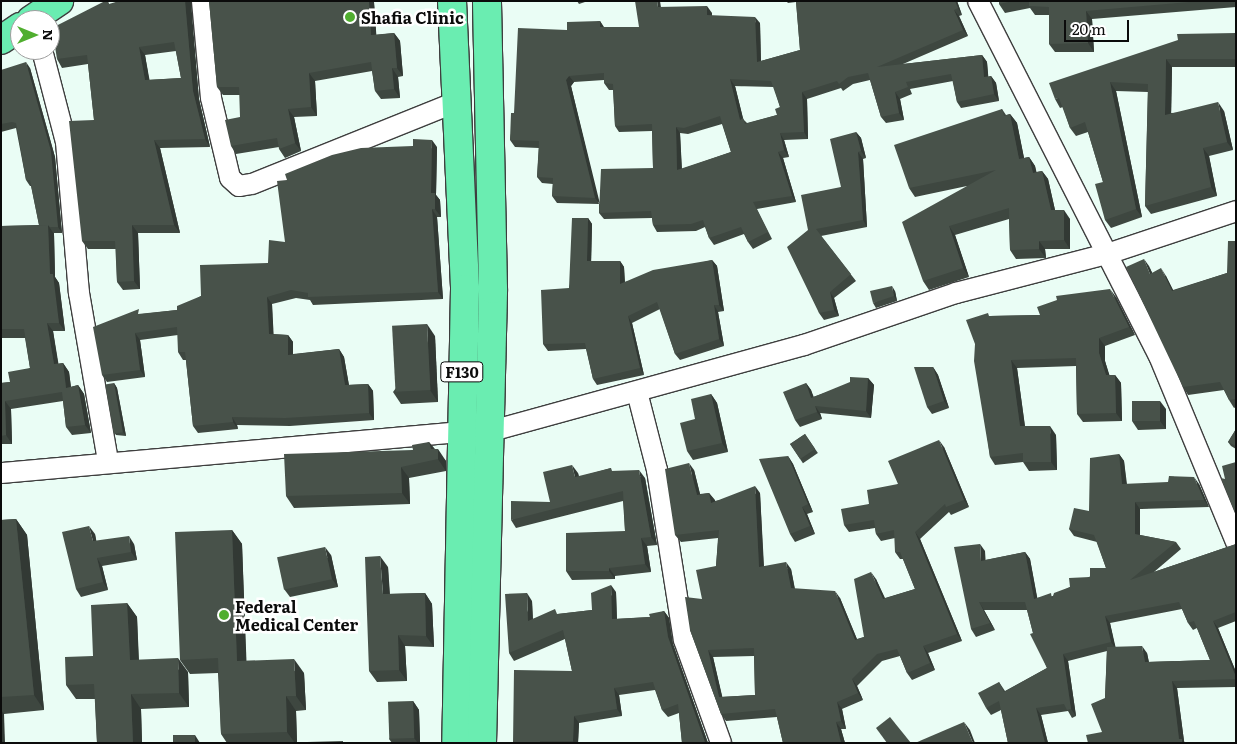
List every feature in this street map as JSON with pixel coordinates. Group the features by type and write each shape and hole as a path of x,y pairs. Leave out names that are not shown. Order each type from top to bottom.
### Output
{"main road":[{"path":"46,10 59,1"},
{"name":"F130","path":"452,1 465,289 460,432 456,743"},
{"name":"F130","path":"482,743 488,432 493,289 487,1"}],"street":[{"path":"202,1 211,98 230,178 239,186 252,184 458,101"},
{"path":"978,1 1159,356 1236,542"},
{"path":"45,60 66,142 79,294 108,461"},
{"path":"488,432 804,345 956,293 1108,254 1236,211"},
{"path":"637,392 657,470 684,640 721,743"},
{"path":"1,473 108,461 460,432"}],"building":[{"path":"105,1 109,4 119,1 185,1 193,91 205,139 154,140 174,225 132,225 134,281 117,282 115,241 82,241 69,121 94,120 87,55 60,59 60,24","holes":["174,42 181,78 145,80 139,47"]},
{"path":"209,1 369,1 371,35 394,33 397,68 392,68 394,89 375,91 371,62 309,73 311,107 288,109 295,143 279,149 277,138 231,146 225,120 240,117 239,87 217,87"},
{"path":"635,1 657,1 658,7 707,6 707,15 755,17 757,62 800,50 796,1 955,1 958,8 954,10 963,30 877,67 982,55 984,77 991,76 994,94 957,102 951,74 906,82 908,87 895,92 899,113 881,117 868,73 848,77 839,84 837,81 802,92 804,132 780,133 784,150 778,152 792,196 753,202 768,232 748,242 741,227 709,238 703,220 691,224 653,225 651,211 599,213 601,169 653,168 652,124 615,126 613,84 604,83 604,73 569,76 566,80 595,198 552,196 553,178 537,177 539,141 510,140 511,113 514,113 518,28 567,30 567,22 600,21 600,27 639,27","holes":["730,79 771,81 780,107 775,109 777,115 745,124 743,118 740,120","720,116 731,152 677,170 676,127 684,128"]},
{"path":"999,1 1013,1 999,4"},
{"path":"1029,1 1201,1 1086,11 1088,43 1049,44 1049,7 1029,6"},
{"path":"1236,33 1236,59 1166,59 1165,115 1218,102 1227,142 1203,148 1211,187 1145,206 1148,84 1110,82 1136,209 1105,220 1095,184 1103,182 1085,122 1070,128 1059,98 1055,99 1049,83 1178,40 1177,34"},
{"path":"26,62 51,151 58,227 39,225 30,180 26,180 16,123 1,124 1,70"},
{"path":"1002,109 1004,116 1010,114 1019,159 1029,157 1033,173 1042,171 1051,210 1064,210 1064,240 1039,241 1039,249 1010,250 1009,208 949,226 963,268 923,281 902,222 996,170 909,188 894,145"},
{"path":"856,132 861,151 858,152 863,220 816,229 851,274 830,292 834,310 819,313 787,247 808,230 801,195 841,187 830,139"},
{"path":"413,139 432,140 431,193 435,193 435,209 432,209 438,292 308,297 308,293 291,290 267,297 269,334 288,335 288,355 339,349 345,385 368,384 369,413 285,418 232,417 233,422 193,426 185,352 178,352 177,327 135,333 140,370 102,375 93,327 139,309 138,314 177,310 177,306 201,296 200,265 268,263 269,240 285,242 277,181 287,180 285,174 332,155 361,148 413,146"},
{"path":"572,218 588,218 587,261 620,261 620,284 653,270 712,260 719,305 714,305 719,339 675,354 657,302 628,316 640,368 593,379 585,343 543,344 541,290 569,288"},
{"path":"48,225 50,274 53,274 59,323 47,323 54,364 63,363 66,388 78,385 85,425 66,427 62,392 5,401 6,435 1,436 1,383 10,382 8,372 30,368 24,329 1,329 1,226"},
{"path":"1228,241 1236,241 1236,399 1229,400 1220,382 1183,387 1126,267 1144,259 1150,274 1161,268 1172,291 1227,273"},
{"path":"892,286 894,296 873,303 870,291"},
{"path":"1110,289 1129,327 1099,338 1099,353 1106,375 1115,375 1116,413 1077,414 1076,358 1011,360 1020,426 1050,426 1051,462 1023,462 1023,453 990,457 974,361 975,344 966,320 988,313 989,316 1040,315 1037,307 1057,300 1056,296"},
{"path":"427,324 430,390 396,392 392,326"},
{"path":"914,367 933,367 944,401 927,407"},
{"path":"850,377 868,378 866,411 815,406 817,412 795,420 783,392 806,383 811,398 850,382"},
{"path":"114,383 123,432 114,434 105,385"},
{"path":"711,394 722,443 687,451 680,423 695,419 691,399"},
{"path":"1132,401 1160,401 1160,421 1132,421"},
{"path":"1236,429 1236,446 1228,442"},
{"path":"805,434 815,449 800,459 790,444"},
{"path":"939,440 964,500 946,507 945,504 915,532 957,634 923,646 930,663 907,673 897,649 877,654 852,679 858,693 837,702 841,721 836,722 841,743 783,743 775,709 721,714 690,630 685,597 702,599 696,570 716,566 719,530 675,535 665,469 689,463 697,495 709,493 711,503 755,486 759,567 786,562 791,588 835,591 855,640 864,637 854,579 871,572 883,599 915,589 900,552 895,552 894,530 876,534 874,520 844,525 841,509 869,504 867,490 898,484 888,461","holes":["754,648 755,695 719,697 708,650"]},
{"path":"429,442 431,449 438,449 438,459 401,467 402,493 286,496 284,454 413,450 412,445"},
{"path":"1119,454 1122,484 1168,482 1169,476 1194,477 1204,500 1135,502 1135,534 1176,542 1130,580 1236,544 1236,612 1213,621 1236,679 1172,681 1179,739 1182,739 1182,743 1088,743 1086,735 1102,732 1091,704 1105,698 1107,647 1142,646 1145,662 1210,660 1194,621 1188,623 1179,602 1105,616 1111,642 1063,654 1071,709 1067,710 1064,704 1036,708 1045,743 1008,743 999,701 986,708 978,693 999,682 1004,692 1047,668 1030,634 1033,633 1025,602 979,602 990,623 971,629 954,547 980,544 981,561 1025,552 1034,599 1051,593 1052,599 1054,593 1070,587 1069,578 1090,577 1090,568 1106,568 1094,535 1069,529 1074,508 1089,511 1090,458"},
{"path":"788,456 808,504 802,507 810,526 790,534 759,459"},
{"path":"1236,462 1236,515 1221,478 1225,479 1222,466"},
{"path":"572,465 575,477 611,468 611,471 639,470 651,537 641,538 645,564 609,568 609,571 566,571 566,533 625,531 623,491 511,520 511,501 550,502 543,472"},
{"path":"16,519 34,695 1,697 1,520"},
{"path":"89,526 93,541 129,536 131,552 97,558 103,582 76,589 62,532"},
{"path":"232,530 237,661 294,659 296,696 286,696 287,732 221,734 218,658 180,660 175,532"},
{"path":"325,547 332,579 284,589 277,557"},
{"path":"380,556 383,594 425,593 426,636 398,635 399,670 369,671 365,557"},
{"path":"611,585 612,619 650,617 649,614 664,611 668,637 705,743 682,743 678,704 662,710 653,682 614,688 617,709 574,716 573,741 513,743 514,670 572,671 563,630 509,653 505,594 527,593 528,621 555,609 557,614 592,610 591,593"},
{"path":"127,603 130,660 178,658 179,693 131,694 133,743 97,743 94,684 66,685 65,657 93,656 91,605"},
{"path":"413,701 414,738 389,739 388,702"},
{"path":"890,717 911,743 887,743 876,728"},
{"path":"964,722 973,743 915,743"},
{"path":"173,735 195,735 195,743 173,743"},
{"path":"343,741 343,743 307,742"}],"place":[{"name":"Shafia Clinic","path":"350,17"},
{"name":"Federal Medical Center","path":"224,615"}]}
